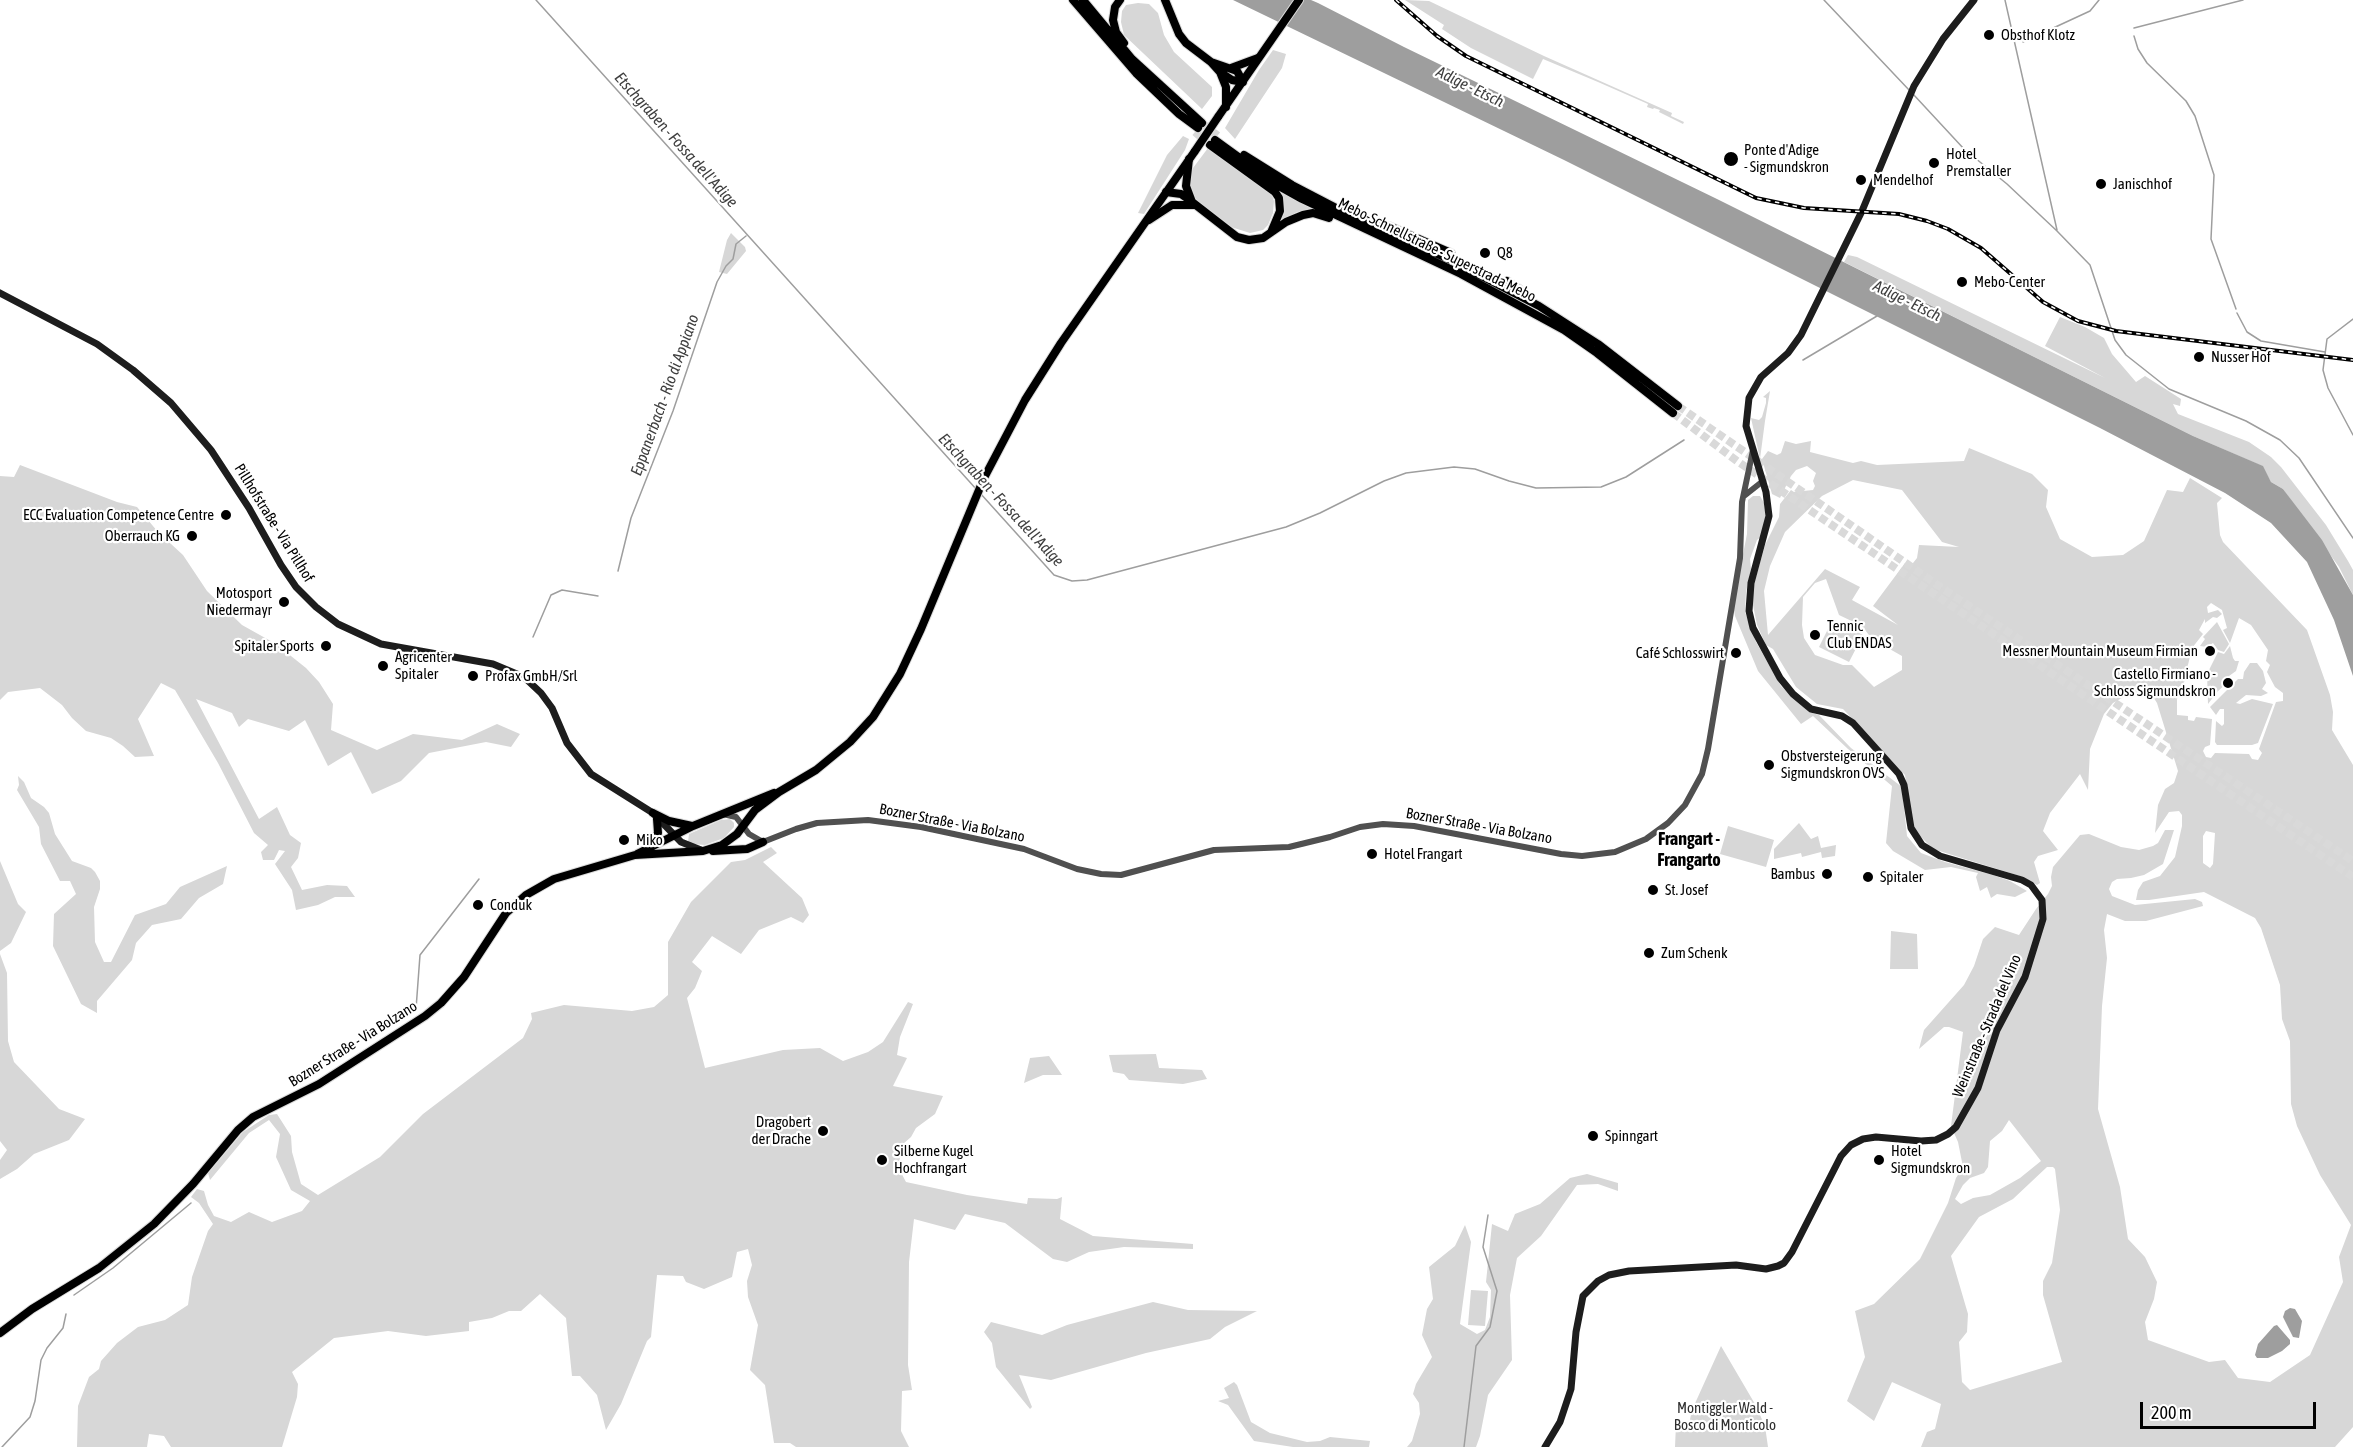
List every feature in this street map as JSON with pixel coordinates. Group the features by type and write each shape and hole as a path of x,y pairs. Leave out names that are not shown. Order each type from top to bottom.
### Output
{"main road":[{"path":"1073,0 1116,52 1179,114 1198,126"},
{"path":"1083,0 1132,59 1198,126"},
{"path":"1120,0 1113,13 1116,32 1186,104 1198,126"},
{"path":"1165,0 1179,34 1186,43 1220,72 1232,80 1243,82"},
{"path":"779,792 816,771 850,742 873,717 900,674 984,478 1025,400 1299,0"},
{"path":"1766,492 1746,420 1749,398 1761,377 1795,345 1862,211 1914,86 1943,39 1974,0"},
{"path":"1231,68 1258,58"},
{"path":"1211,62 1231,68 1240,74 1243,82"},
{"path":"1220,72 1226,87 1226,107"},
{"path":"1214,140 1275,192 1280,211 1269,234"},
{"name":"Mebo-Schnellstraße - Superstrada Mebo","path":"1214,140 1292,185 1477,273 1539,306 1569,324 1641,376 1675,409 1564,330 1451,270 1302,199 1277,185 1214,140"},
{"path":"1189,159 1186,186 1193,203"},
{"path":"1166,192 1181,194 1237,237 1257,239 1295,218 1313,213 1323,215 1438,267 1451,270"},
{"path":"1166,192 1172,200 1182,204"},
{"path":"1149,220 1164,208 1193,203"},
{"path":"1370,224 1389,226 1451,253"},
{"path":"1507,281 1560,312 1569,324"},
{"name":"Pillhofstraße - Via Pillhof","path":"0,293 97,344 133,370 171,403 211,450 245,501 296,587 316,607 338,624 381,644 493,664 524,677 547,700 567,743 591,774 655,816 677,834"},
{"name":"Weinstraße - Strada del Vino","path":"1545,1447 1560,1422 1571,1389 1580,1305 1587,1290 1598,1281 1609,1275 1629,1271 1736,1265 1766,1269 1778,1266 1784,1263 1792,1252 1841,1156 1851,1145 1863,1138 1876,1137 1936,1140 1948,1134 1956,1126 1978,1088 1994,1037 2025,977 2043,919 2044,909 2039,894 2031,885 2022,880 1940,856 1922,845 1911,828 1903,781 1894,767 1853,723 1842,716 1811,709 1780,678 1753,628 1749,611 1751,584 1769,516 1766,492"},
{"name":"Bozner Straße - Via Bolzano","path":"0,1334 32,1310 99,1268 153,1224 193,1184 238,1130 253,1117 319,1084 425,1016 441,1003 459,983 506,913 526,895 554,879 635,855 693,826 779,792"},
{"name":"Bozner Straße - Via Bolzano","path":"635,855 706,850 730,840 755,810 779,792"},
{"path":"649,848 658,833 655,816 693,826"},
{"path":"677,834 681,842 706,850 740,850 763,842"}],"street":[{"name":"Bozner Straße - Via Bolzano","path":"763,842 817,823 868,820 921,827 1014,847 1077,869 1111,874 1121,874 1214,850 1288,847 1360,827 1383,824 1414,826 1561,854 1582,856 1615,852 1646,839 1668,823 1685,805 1702,774 1740,558 1743,496 1753,449"},
{"path":"1748,479 1760,473"},
{"path":"1743,496 1763,482"},
{"path":"1752,488 1766,492"},
{"path":"721,814 736,818 749,834 763,842"}],"green space":[{"path":"1405,0 1429,1 1544,56 1672,113 1671,116 1684,122 1683,124 1659,112 1660,110 1647,107 1648,104 1543,59 1533,79 1471,48 1442,29 1444,25"},
{"path":"1149,4 1158,13 1164,35 1174,52 1212,87 1212,96 1202,109 1124,35 1121,22 1122,11 1126,5"},
{"path":"1273,50 1286,54 1282,68 1235,139 1225,128"},
{"path":"1183,136 1189,139 1185,150 1144,214 1138,213 1167,155"},
{"path":"1208,148 1271,192 1274,201 1273,213 1263,230 1250,233 1231,227 1198,202 1191,192 1188,182 1193,168"},
{"path":"1282,193 1313,210 1297,212 1282,221"},
{"path":"731,233 746,251 727,274 719,272"},
{"path":"1848,255 1857,257 2105,378 2045,346 2060,317 2104,338 2112,354 2136,382 2145,376 2181,399 2180,406 2173,404 2178,414 2249,442 2281,467 2326,525 2348,561 2353,570 2353,595 2339,567 2283,489 2271,482 2262,466 2193,436 1844,262"},
{"path":"1770,391 1760,459 1751,418 1759,420 1762,417 1766,403 1766,398 1763,397"},
{"path":"1785,441 1796,444 1811,441 1810,452 1853,463 1861,461 1877,465 1964,461 1969,448 2032,474 2048,490 2046,507 2060,539 2092,557 2123,555 2144,541 2167,490 2183,492 2190,478 2222,498 2217,503 2220,535 2223,542 2307,630 2330,695 2333,712 2332,730 2353,765 2353,1427 2335,1447 1921,1447 1927,1432 1935,1429 1941,1404 1892,1382 1874,1421 1847,1401 1865,1357 1855,1311 1874,1304 1920,1259 1963,1167 1958,1142 1951,1126 1963,1032 1944,1027 1919,1049 1924,1030 1964,985 1974,966 1983,939 1995,927 2019,935 2052,886 2053,867 2080,835 2089,834 2121,847 2139,850 2158,843 2165,830 2174,830 2163,864 2144,875 2117,879 2112,882 2109,889 2112,896 2135,905 2195,899 2202,902 2203,906 2146,921 2125,921 2107,914 2104,930 2107,958 2102,1006 2098,1109 2120,1187 2128,1239 2145,1257 2157,1282 2154,1299 2145,1322 2148,1340 2209,1362 2225,1360 2238,1378 2270,1382 2310,1355 2343,1282 2339,1257 2351,1225 2320,1175 2297,1126 2291,1104 2290,1041 2282,1019 2280,985 2261,928 2255,918 2204,892 2136,900 2143,882 2160,876 2175,857 2182,826 2182,815 2179,811 2169,812 2155,833 2158,805 2165,789 2174,783 2178,771 2157,703 2150,692 2129,694 2113,703 2104,714 2090,749 2088,790 2080,774 2050,813 2043,831 2058,850 2038,856 2034,862 2040,883 2037,885 2023,877 1933,849 1912,825 1905,775 1843,709 1817,704 1796,687 1773,649 1766,645 1757,625 1751,595 1765,545 1779,517 1780,504 1791,490 1794,492 1813,490 1815,486 1813,481 1816,473 1807,466 1796,470 1780,498 1772,494 1762,459 1768,451 1777,455 1781,453","holes":["1853,480 1902,490 1942,542 1959,547 1919,545 1917,558 1913,563 1905,563 1873,606 1898,625 1852,600 1860,587 1825,569 1768,635 1764,591 1770,566 1785,532 1822,496","1826,579 1839,615 1862,626 1872,639 1902,656 1902,670 1874,687 1852,665 1843,665 1815,655 1804,638 1803,597 1815,583","2211,603 2222,610 2227,628 2223,630 2230,643 2239,618 2251,625 2268,650 2266,661 2270,665 2267,672 2275,687 2283,693 2283,701 2276,702 2259,749 2262,753 2258,760 2252,759 2249,754 2215,753 2211,758 2206,757 2203,751 2210,745 2212,719 2196,717 2194,721 2188,720 2188,716 2177,715 2177,699 2185,680 2180,678 2180,671 2187,669 2192,648 2203,634 2199,630 2205,619 2205,623 2222,614 2218,610 2208,613 2207,607","2206,831 2215,833 2213,864 2210,868 2203,863 2203,836","2009,1120 2041,1161 2020,1178 1990,1195 1973,1198 1961,1204 1955,1199 1963,1185 1970,1178 1984,1173 1988,1167 1990,1141 2002,1131","2047,1167 2055,1169 2060,1210 2052,1263 2043,1281 2043,1295 2062,1362 1970,1390 1962,1382 1959,1342 1967,1332 1968,1314 1951,1256 1979,1217 2013,1199"]},
{"path":"20,465 117,502 137,507 158,532 183,555 207,591 242,625 276,644 306,668 319,682 333,704 331,730 377,750 413,734 462,740 497,724 520,734 511,747 486,742 429,753 401,781 372,794 351,752 328,766 305,720 289,731 248,719 239,727 232,713 196,699 259,819 277,807 290,835 301,843 298,858 291,867 302,890 327,885 347,886 355,897 335,897 318,905 296,910 292,890 275,864 285,851 279,850 274,860 263,860 261,852 268,845 254,833 218,763 175,690 161,683 138,719 154,756 135,757 111,738 86,731 62,705 40,688 8,692 0,700 0,476 14,477"},
{"path":"1753,496 1760,496 1764,503 1766,519 1761,537 1757,540 1750,559 1751,569 1745,612 1756,642 1781,686 1809,712 1819,715 1851,748 1902,787 1907,836 1921,853 2010,881 2027,891 2015,897 1997,894 1991,898 1987,887 1980,891 1976,877 1978,873 1951,867 1925,870 1893,851 1886,843 1892,786 1813,716 1801,724 1758,671 1735,616 1733,605 1747,534 1748,500"},
{"path":"1833,619 1863,635 1849,662 1819,647"},
{"path":"2217,622 2229,644 2224,652 2218,650 2213,643 2207,647 2200,646 2205,639 2203,637"},
{"path":"2230,646 2233,658 2239,661 2236,671 2229,676 2228,682 2208,704 2207,674 2218,652 2224,654"},
{"path":"2250,663 2257,663 2263,671 2266,683 2262,689 2268,693 2261,696 2246,695 2236,703 2240,704 2252,699 2273,704 2258,743 2217,745 2215,742 2216,721 2222,726 2224,724 2224,709 2220,709 2216,715 2210,707 2238,679 2243,679 2244,672"},
{"path":"18,776 24,782 31,798 49,813 55,834 72,861 91,868 100,881 94,907 95,942 104,962 111,962 135,915 166,904 180,887 227,866 223,884 199,898 181,919 152,925 136,943 132,960 97,1001 97,1013 81,1004 53,946 54,914 76,894 70,881 60,881 41,844 39,827 17,790"},
{"path":"730,819 734,827 724,838 705,845 688,842 689,834 721,820"},
{"path":"1799,823 1811,839 1818,836 1821,848 1836,845 1835,856 1822,858 1821,852 1802,857 1801,853 1774,859 1774,849"},
{"path":"1728,826 1774,840 1766,867 1720,854"},
{"path":"771,847 777,853 763,862 802,898 809,915 803,923 791,917 759,930 741,954 712,936 692,962 702,971 695,988 687,998 705,1068 783,1050 820,1048 843,1061 868,1052 883,1042 908,1002 913,1004 900,1037 897,1055 907,1058 893,1086 943,1096 935,1114 916,1128 903,1144 898,1167 906,1182 967,1195 1027,1204 1028,1198 1057,1199 1062,1197 1060,1219 1093,1236 1193,1244 1193,1249 1124,1247 1089,1252 1067,1262 1053,1259 1005,1223 965,1214 955,1230 914,1219 909,1262 908,1365 912,1390 902,1391 901,1431 909,1447 796,1447 790,1443 774,1443 765,1385 750,1370 758,1325 748,1297 747,1281 752,1265 748,1249 737,1252 732,1277 704,1289 686,1282 683,1276 657,1275 651,1337 647,1341 621,1404 606,1430 597,1395 580,1376 572,1376 566,1318 540,1294 521,1311 509,1311 492,1318 469,1322 469,1331 426,1336 388,1331 334,1338 292,1372 298,1384 297,1397 282,1447 171,1447 164,1436 149,1434 147,1447 77,1447 78,1406 89,1377 99,1369 101,1361 117,1343 138,1327 165,1320 188,1305 192,1277 208,1231 213,1224 199,1203 191,1197 197,1189 204,1191 214,1216 231,1222 249,1212 272,1222 302,1211 310,1201 291,1190 276,1157 280,1134 269,1120 249,1133 210,1180 208,1173 243,1132 269,1115 277,1114 291,1136 292,1152 301,1184 318,1195 380,1157 423,1114 523,1038 532,1019 531,1013 564,1005 632,1011 654,1007 668,995 668,942 691,902 731,862 745,860"},
{"path":"0,861 18,904 26,912 11,943 0,951"},
{"path":"1891,931 1917,934 1918,969 1890,969"},
{"path":"0,954 7,973 8,1041 14,1062 59,1109 85,1119 69,1140 34,1154 17,1169 0,1179 0,1160 7,1150 0,1141"},
{"path":"1156,1054 1159,1068 1202,1070 1207,1079 1183,1084 1129,1080 1124,1074 1113,1072 1109,1055"},
{"path":"1049,1056 1062,1075 1043,1075 1024,1083 1030,1058"},
{"path":"1587,1174 1618,1183 1618,1191 1598,1184 1577,1185 1541,1236 1517,1258 1510,1295 1512,1360 1488,1395 1476,1447 1407,1447 1412,1441 1420,1414 1419,1403 1413,1394 1416,1384 1432,1357 1422,1335 1427,1309 1433,1299 1429,1267 1455,1246 1465,1225 1471,1242 1460,1324 1477,1334 1485,1330 1490,1317 1491,1290 1486,1282 1492,1224 1508,1231 1515,1214 1540,1204 1570,1178"},
{"path":"1471,1290 1488,1291 1485,1326 1468,1325"},
{"path":"1153,1302 1188,1310 1257,1311 1225,1327 1210,1339 1146,1353 1051,1380 1019,1375 1032,1407 1030,1409 996,1367 992,1343 984,1332 991,1322 1042,1335 1067,1325"},
{"name":"Montiggler Wald - Bosco di Monticolo","path":"1721,1346 1755,1404 1765,1426 1768,1447 1675,1447 1676,1424 1689,1424 1692,1410"},
{"path":"1234,1382 1251,1422 1270,1433 1307,1442 1330,1437 1370,1441 1369,1447 1293,1447 1254,1441 1228,1405 1218,1401 1229,1398 1224,1388"}],"water":[{"name":"Adige - Etsch","path":"1233,0 1311,0 1318,3 2193,436 2263,466 2271,482 2283,489 2322,540 2353,595 2353,676 2334,620 2307,562 2271,523 2225,493 2100,428 1564,160"},
{"path":"2290,1308 2295,1309 2302,1321 2299,1338 2293,1337 2283,1317 2285,1311"},
{"path":"2277,1325 2290,1340 2290,1344 2268,1358 2257,1358 2255,1355 2258,1344"}],"waterway":[{"name":"Etschgraben - Fossa dell'Adige","path":"536,0 977,490"},
{"path":"1824,0 1910,91"},
{"path":"2005,0 2057,230"},
{"path":"2023,42 2090,11 2099,0"},
{"path":"2134,28 2243,0"},
{"path":"2134,36 2138,49 2147,63 2186,101 2195,116 2214,175 2211,239 2236,309"},
{"path":"1913,94 1964,149 2007,184 2090,265 2115,340 2126,355 2169,389 2246,421 2280,440 2299,458 2353,538"},
{"name":"Eppanerbach - Rio di Appiano","path":"618,571 631,518 673,411 717,282 733,259 736,244 746,236"},
{"path":"2237,313 2247,332 2261,341 2325,352"},
{"path":"1803,360 1877,316"},
{"path":"2353,319 2327,339 2323,370 2328,388 2353,435"},
{"name":"Etschgraben - Fossa dell'Adige","path":"980,493 1054,575 1072,581 1087,580 1286,527 1406,473 1454,467 1475,469 1536,488 1601,487 1626,477 1684,440"},
{"name":"Eppanerbach - Rio di Appiano","path":"533,637 551,595 562,590 598,596"},
{"name":"Eppanerbach - Rio di Appiano","path":"416,1009 420,955 479,879"},
{"name":"Eppanerbach - Rio di Appiano","path":"74,1295 113,1268 191,1203"},
{"path":"1464,1447 1476,1346 1490,1327 1497,1291 1483,1247 1488,1215"},
{"name":"Eppanerbach - Rio di Appiano","path":"2,1447 30,1417 35,1401 41,1360 47,1348 63,1328 66,1314"}],"tunnel":[{"path":"1202,123 1218,136"},
{"path":"1195,132 1210,145"},
{"path":"1678,406 1942,588 2353,861"},
{"path":"1673,413 1737,461 2353,877"}],"railway":[{"path":"1396,0 1437,36 1466,56 1756,198 1804,208 1899,214 1948,229 1981,248 2043,302 2078,321 2116,331 2353,360"}],"place":[{"name":"Obsthof Klotz","path":"1989,35"},
{"name":"Ponte d'Adige - Sigmundskron","path":"1731,159"},
{"name":"Hotel Premstaller","path":"1934,163"},
{"name":"Mendelhof","path":"1861,180"},
{"name":"Janischhof","path":"2101,184"},
{"name":"Q8","path":"1485,253"},
{"name":"Mebo-Center","path":"1962,282"},
{"name":"Nusser Hof","path":"2199,357"},
{"name":"ECC Evaluation Competence Centre","path":"226,515"},
{"name":"Oberrauch KG","path":"192,536"},
{"name":"Motosport Niedermayr","path":"284,602"},
{"name":"Tennic Club ENDAS","path":"1815,635"},
{"name":"Spitaler Sports","path":"326,646"},
{"name":"Messner Mountain Museum Firmian","path":"2210,651"},
{"name":"Café Schlosswirt","path":"1736,653"},
{"name":"Agricenter Spitaler","path":"383,666"},
{"name":"Profax GmbH/Srl","path":"473,676"},
{"name":"Castello Firmiano - Schloss Sigmundskron","path":"2228,683"},
{"name":"Obstversteigerung Sigmundskron OVS","path":"1769,765"},
{"name":"Miko","path":"624,840"},
{"name":"Hotel Frangart","path":"1372,854"},
{"name":"Bambus","path":"1827,874"},
{"name":"Spitaler","path":"1868,877"},
{"name":"St. Josef","path":"1653,890"},
{"name":"Conduk","path":"478,905"},
{"name":"Zum Schenk","path":"1649,953"},
{"name":"Dragobert der Drache","path":"823,1131"},
{"name":"Spinngart","path":"1593,1136"},
{"name":"Silberne Kugel Hochfrangart","path":"882,1160"},
{"name":"Hotel Sigmundskron","path":"1879,1160"}],"district":[{"name":"Frangart - Frangarto","path":"1689,849"}]}
